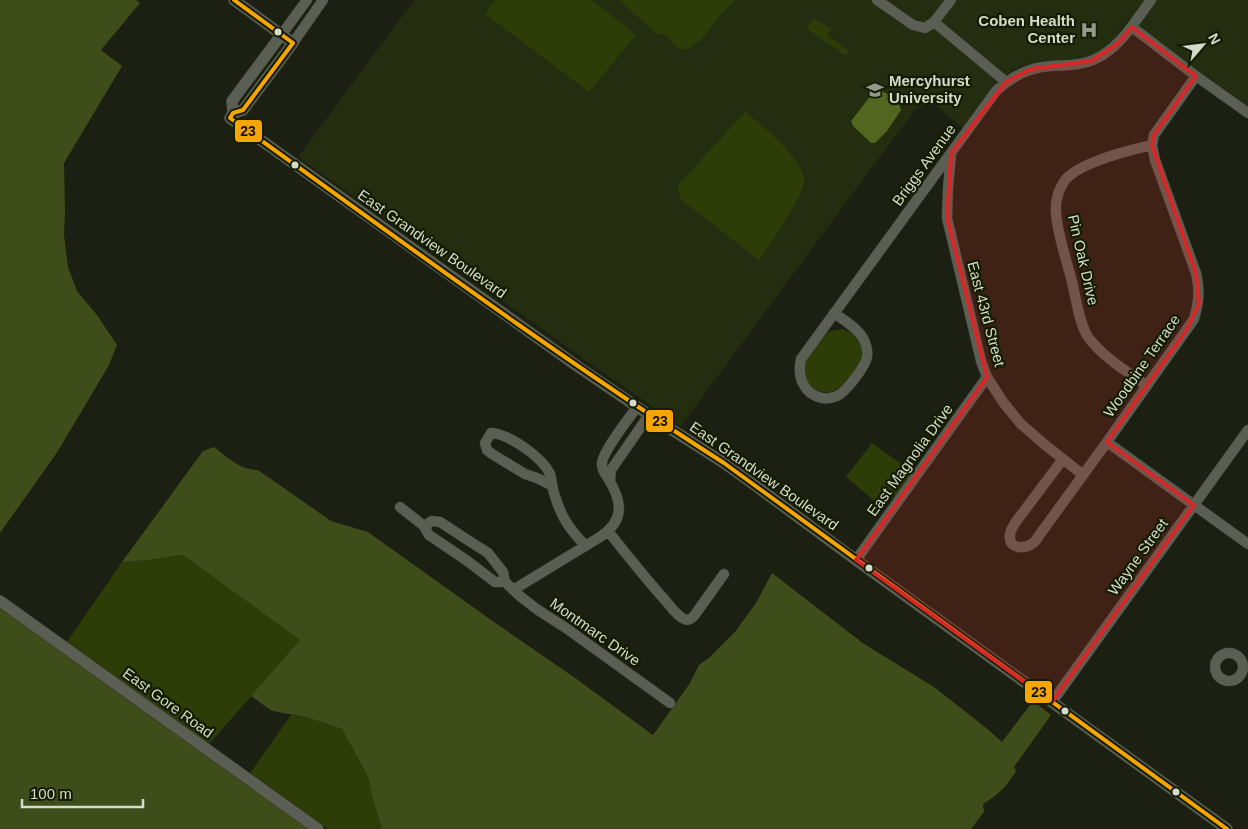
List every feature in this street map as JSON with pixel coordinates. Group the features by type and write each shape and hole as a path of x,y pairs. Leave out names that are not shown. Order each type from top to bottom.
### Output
{"street":[{"path":"234,0 293,43"},
{"path":"307,0 232,101 232,115 243,110 323,0"},
{"path":"877,0 913,25 925,28 934,22 950,0"},
{"name":"Briggs Avenue","path":"834,313 862,336 867,348 867,357 859,372 843,391 837,396 824,398 813,395 805,388 800,378 800,359 996,91 1006,82 1031,69 1072,65 1091,61 1102,55 1117,44 1151,0"},
{"path":"934,22 1006,82"},
{"path":"1132,27 1248,113"},
{"path":"1152,145 1154,135 1196,76"},
{"name":"East Grandview Boulevard","path":"232,115 382,227 577,366 724,463 1227,829"},
{"name":"Pin Oak Drive","path":"1146,385 1102,353 1088,336 1081,316 1055,211 1059,190 1065,180 1078,169 1125,152 1152,145"},
{"name":"Woodbine Terrace","path":"1063,459 1010,532 1010,539 1015,546 1023,547 1032,544 1194,319 1199,304 1196,273 1155,160 1152,145"},
{"name":"East 43rd Street","path":"952,153 947,218 972,328 987,376 1009,411 1027,429 1082,475"},
{"name":"East Magnolia Drive","path":"856,560 987,376"},
{"path":"509,586 586,546 608,531 615,523 619,510 616,494 602,466 602,462 604,456 637,407"},
{"path":"610,481 611,470 649,415"},
{"name":"Wayne Street","path":"1052,702 1248,430"},
{"path":"552,485 519,471 492,454 487,450 485,443 488,436 491,433 498,433 508,437 536,456 550,475 561,514 567,525 586,546"},
{"path":"1107,442 1248,544"},
{"name":"Montmarc Drive","path":"400,507 424,526 429,535 495,582 509,586 538,610 670,703"},
{"name":"Montmarc Drive","path":"424,526 432,521 440,522 477,546 488,554 503,572 509,586"},
{"path":"608,531 650,584 684,620 694,616 724,574"},
{"name":"East Gore Road","path":"0,601 318,829"}],"highlighted area":[{"path":"1132,27 1196,76 1154,135 1152,145 1196,273 1199,304 1186,331 1107,442 1194,505 1052,702 856,560 987,377 947,218 951,153 1006,82 1031,69 1091,61 1117,44"}],"shaded area":[{"path":"0,0 136,0 140,3 101,50 122,66 64,163 64,235 68,267 77,291 97,315 117,345 109,365 58,451 0,533"},
{"path":"414,0 1248,0 1248,106 1128,20 1112,41 1096,53 1082,59 1031,63 1013,70 1000,82 963,128 927,98 921,107 919,105 873,166 681,426 298,157"},
{"path":"495,0 592,0 636,35 589,92 485,14"},
{"path":"619,0 735,0 700,41 693,44 689,50 678,48 665,35 656,33"},
{"path":"813,19 831,29 827,35 849,51 846,56 806,28"},
{"path":"878,89 896,100 901,110 887,131 875,143 871,143 853,126 851,121 875,90"},
{"path":"745,112 771,134 790,154 803,173 804,182 791,211 759,260 680,199 678,185"},
{"path":"843,329 856,336 862,346 862,356 857,368 835,390 822,392 816,390 811,387 805,377 805,364 816,346 828,333"},
{"path":"872,443 913,472 895,497 893,495 883,508 846,477"},
{"path":"214,447 229,459 245,468 258,470 331,521 368,532 653,735 690,683 699,665 710,657 735,632 756,603 772,573 864,644 934,687 1002,742 1033,701 1051,715 1014,767 1016,771 1006,785 983,804 984,812 971,829 382,829 368,777 342,729 306,717 272,711 251,696 300,640 183,555 122,562 203,451"},
{"path":"183,555 301,640 209,744 67,642 122,562"},
{"path":"0,606 312,829 0,829"},
{"path":"291,715 306,717 342,729 368,777 382,829 328,829 250,773"}],"transit line":[{"name":"23","path":"234,0 293,43 243,110 233,113 230,118 536,337 724,463 1227,829"}],"place":[{"name":"Coben Health Center","path":"1089,30"},
{"name":"Mercyhurst University","path":"875,90"}]}
